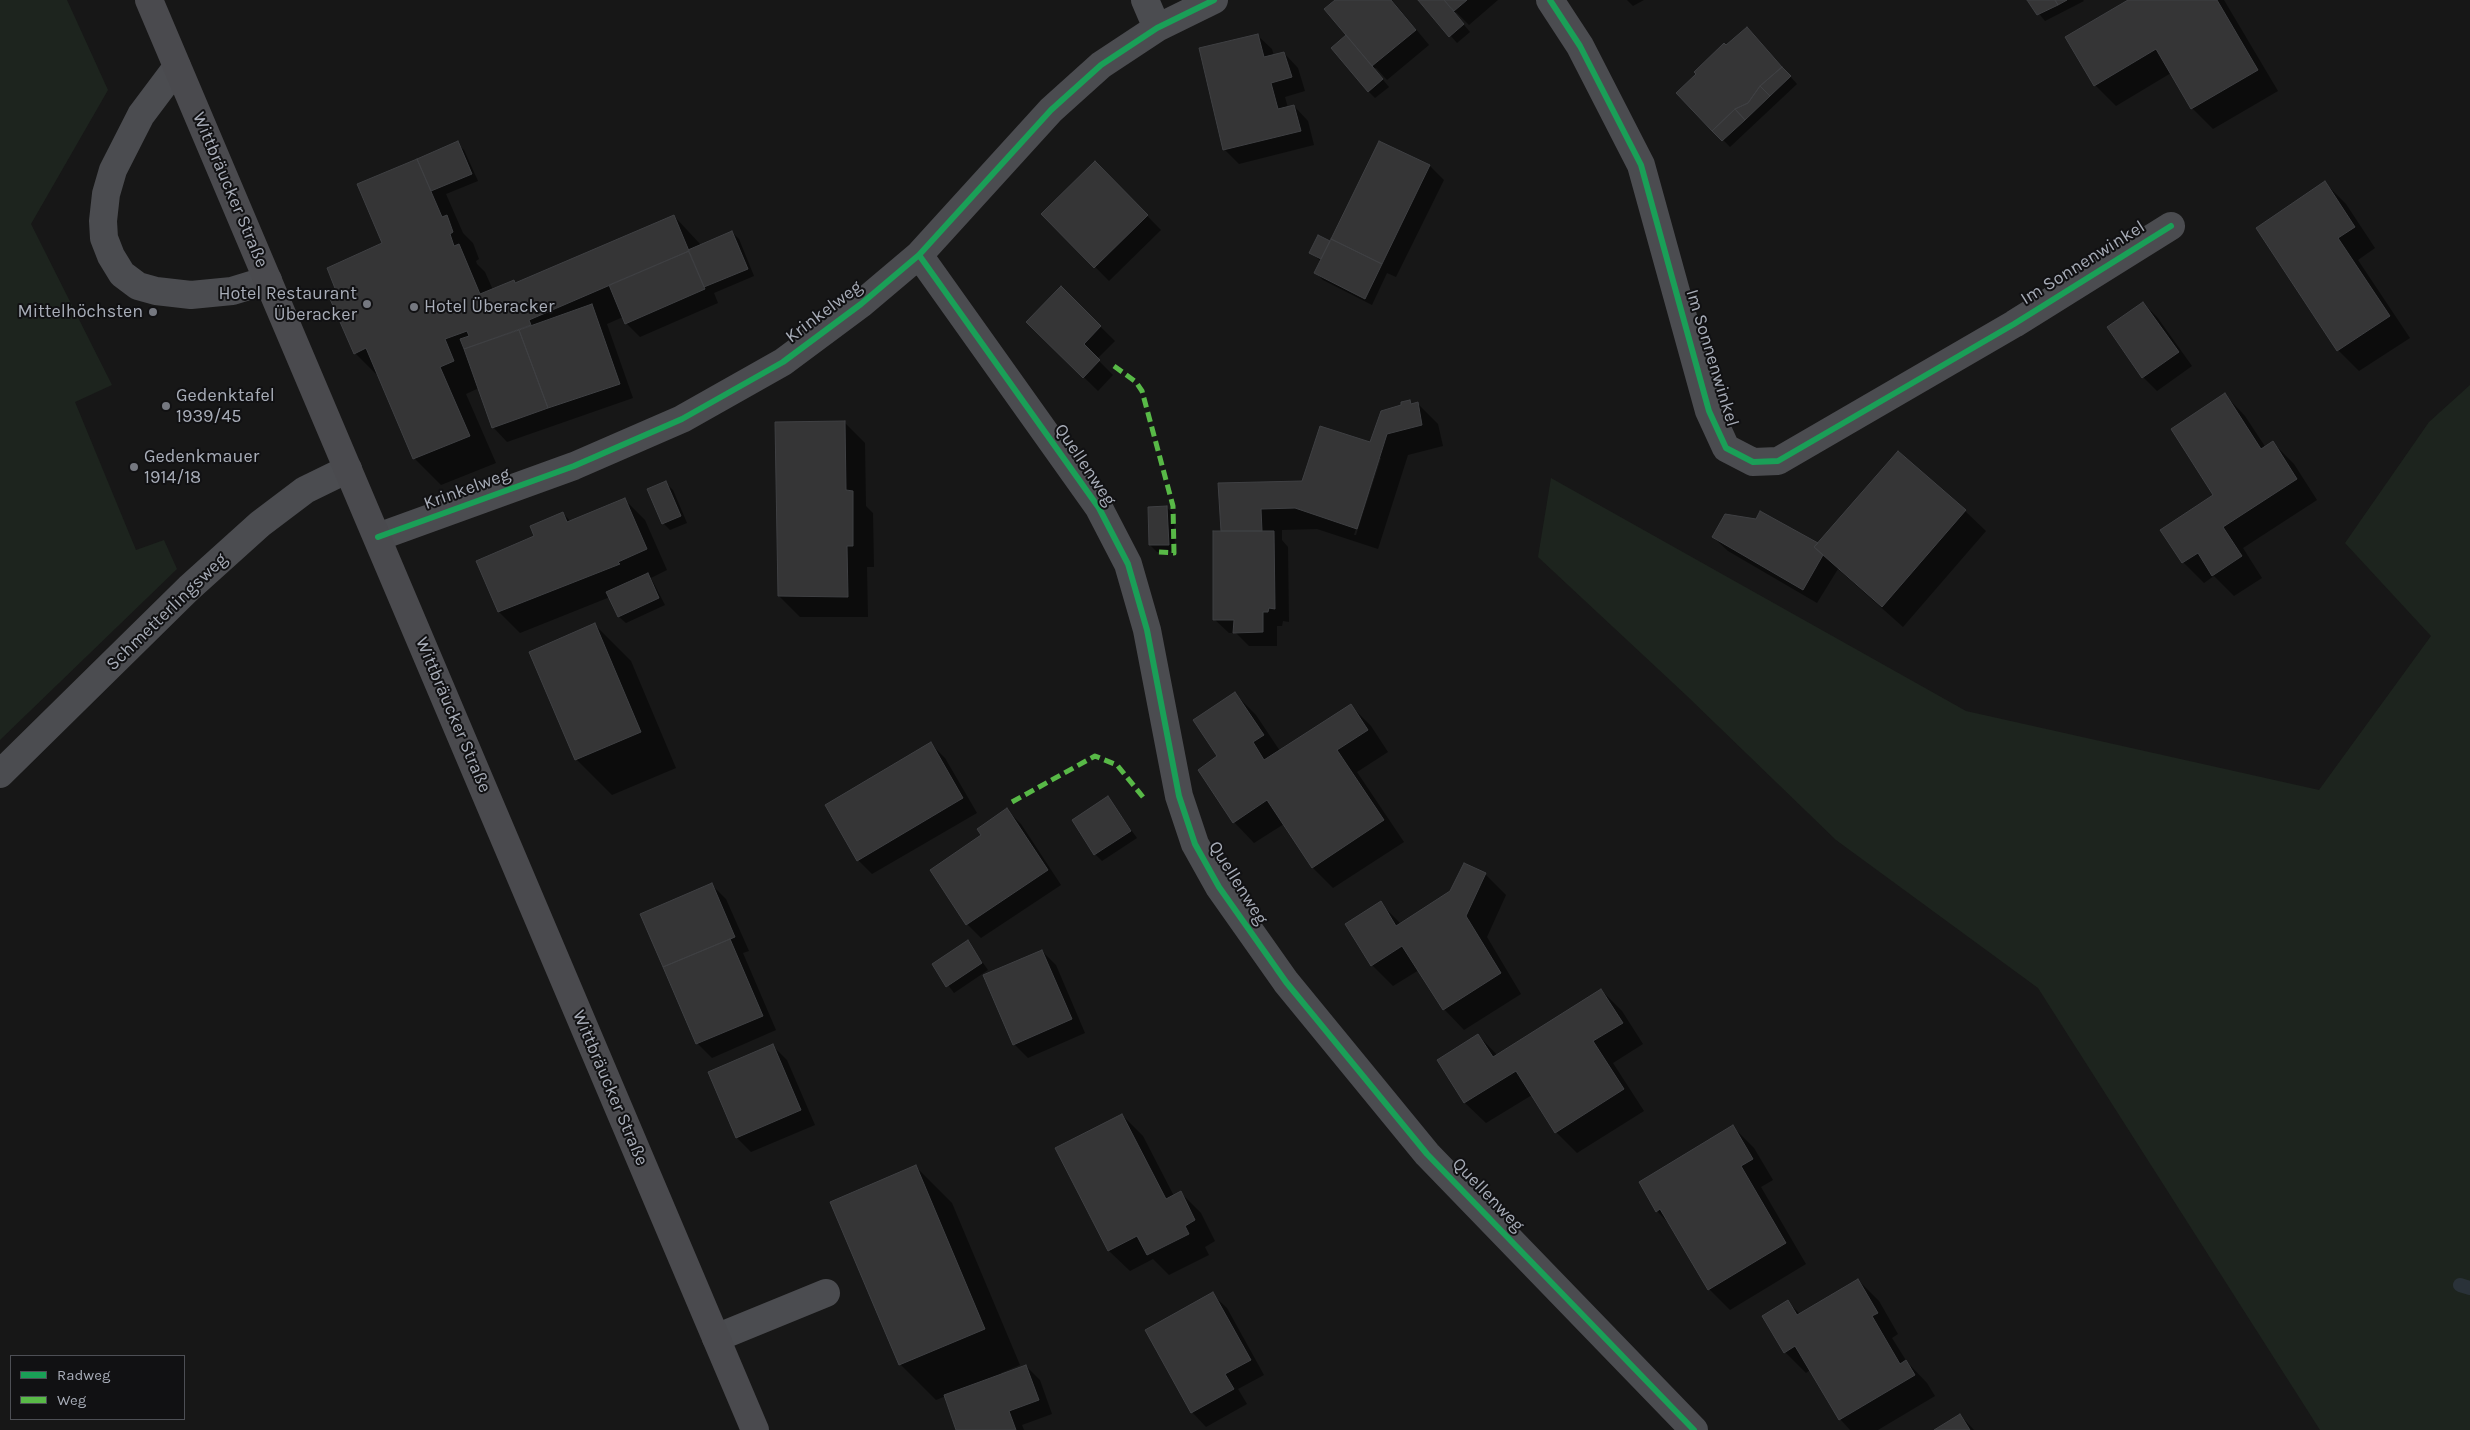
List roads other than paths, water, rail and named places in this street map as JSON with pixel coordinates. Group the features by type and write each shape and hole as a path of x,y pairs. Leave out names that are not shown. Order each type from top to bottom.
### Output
{"main road":[{"name":"Wittbräucker Straße","path":"148,0 378,538 755,1430"}],"street":[{"path":"1145,0 1157,28"},
{"name":"Krinkelweg","path":"378,538 574,466 682,419 783,362 860,304 919,255 1051,110 1101,65 1157,28 1214,0"},
{"name":"Im Sonnenwinkel","path":"1550,0 1580,46 1640,165 1709,411 1726,448 1753,462 1778,461 2014,324 2172,226"},
{"path":"177,67 141,116 113,170 106,194 103,221 104,238 111,256 122,274 138,286 156,291 190,295 232,291 268,280"},
{"name":"Quellenweg","path":"919,255 1099,508 1128,564 1148,636 1179,796 1195,844 1219,887 1286,982 1427,1154 1694,1430"},
{"name":"Schmetterlingsweg","path":"0,774 189,588 260,524 304,490 348,469"},
{"path":"716,1338 826,1293"}],"waterway":[{"path":"2460,1285 2470,1288"}],"place":[{"name":"Hotel Restaurant Überacker","path":"367,304"},
{"name":"Hotel Überacker","path":"414,307"},
{"name":"Mittelhöchsten","path":"153,312"},
{"name":"Gedenktafel 1939/45","path":"166,406"},
{"name":"Gedenkmauer 1914/18","path":"134,467"}]}
